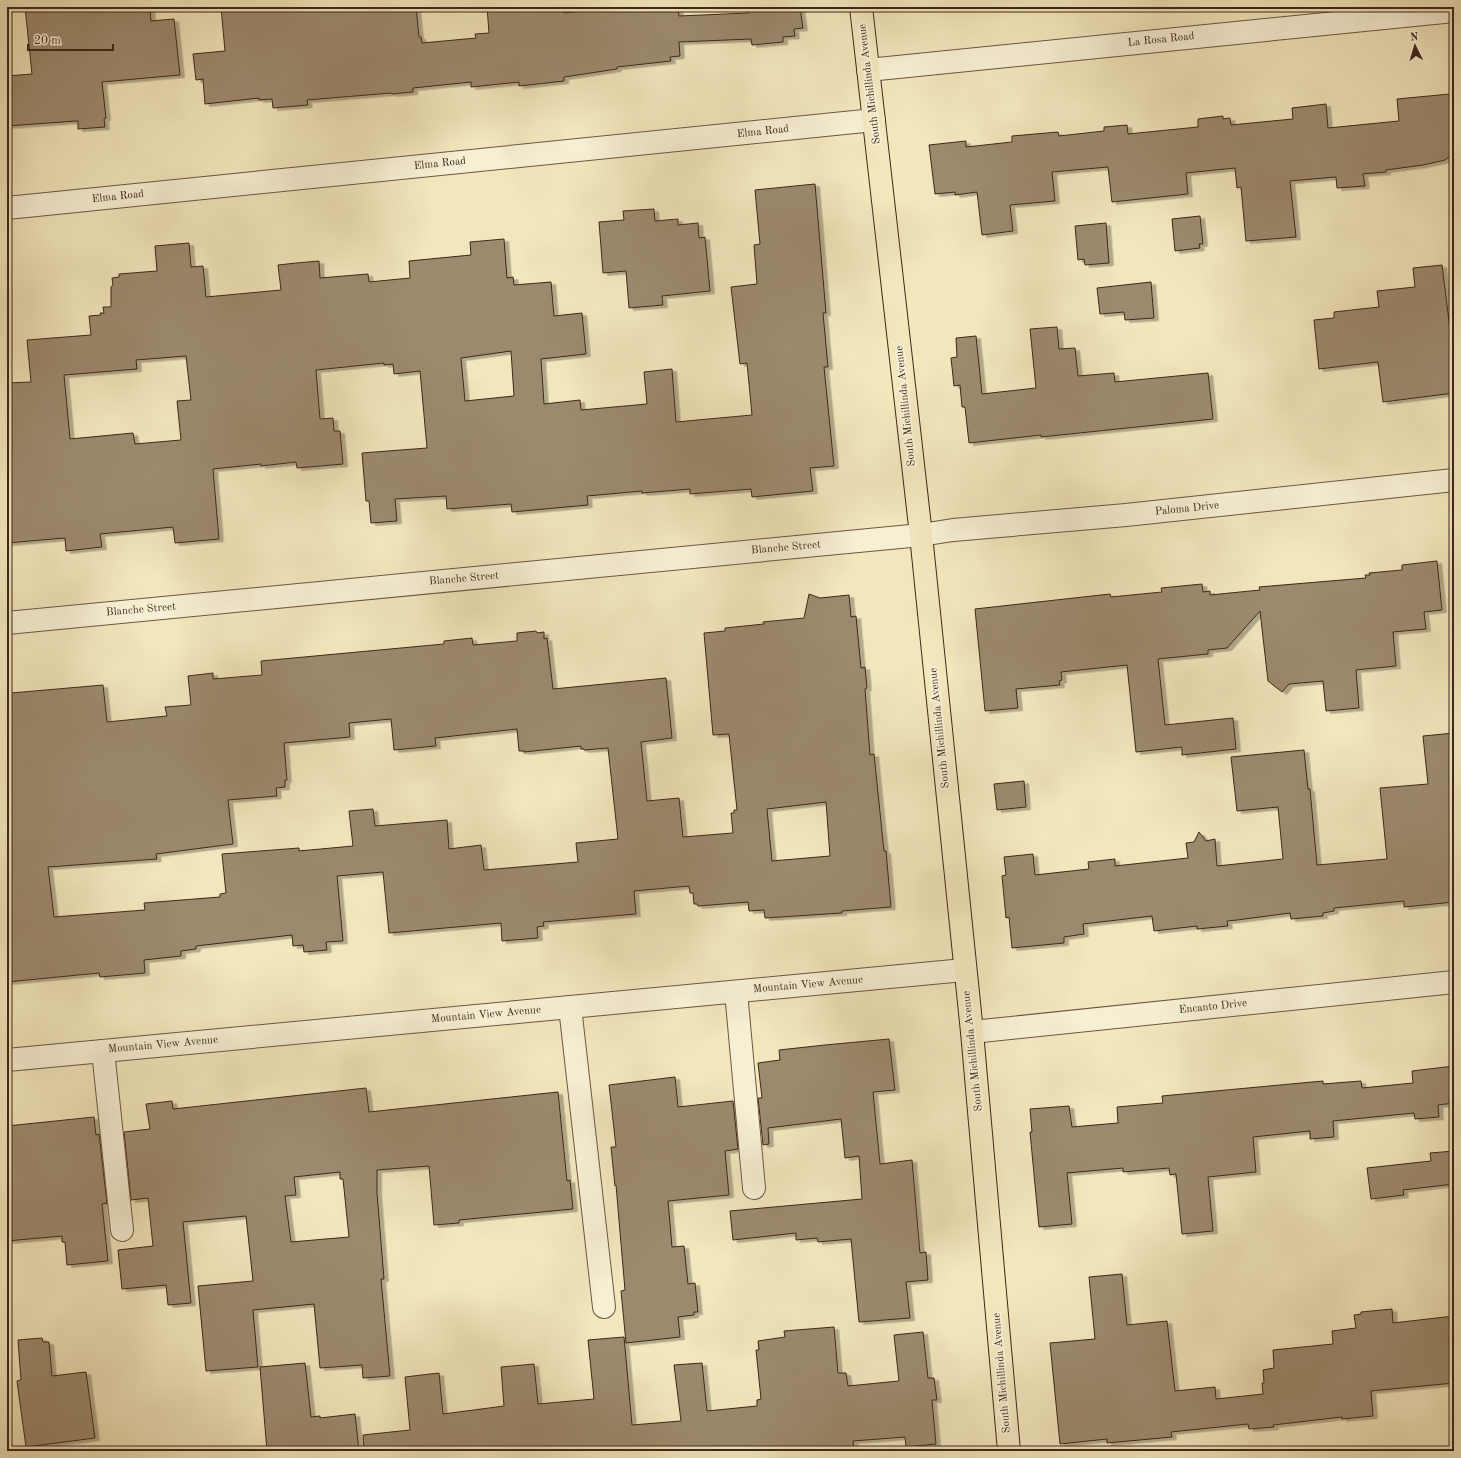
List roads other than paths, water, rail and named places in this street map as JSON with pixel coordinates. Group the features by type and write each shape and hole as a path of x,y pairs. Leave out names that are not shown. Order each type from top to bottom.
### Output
{"main road":[{"name":"South Michillinda Avenue","path":"861,7 921,535 964,970 972,1032 1009,1451"}],"street":[{"name":"La Rosa Road","path":"868,70 1454,11"},
{"name":"Elma Road","path":"7,208 874,120"},
{"name":"Paloma Drive","path":"921,535 953,530 1126,515 1454,480"},
{"name":"Blanche Street","path":"7,623 921,535"},
{"name":"Mountain View Avenue","path":"7,1060 964,970"},
{"name":"Encanto Drive","path":"972,1032 1454,982"},
{"path":"736,992 754,1188"},
{"path":"570,1007 604,1307"},
{"path":"104,1051 122,1230"}]}
